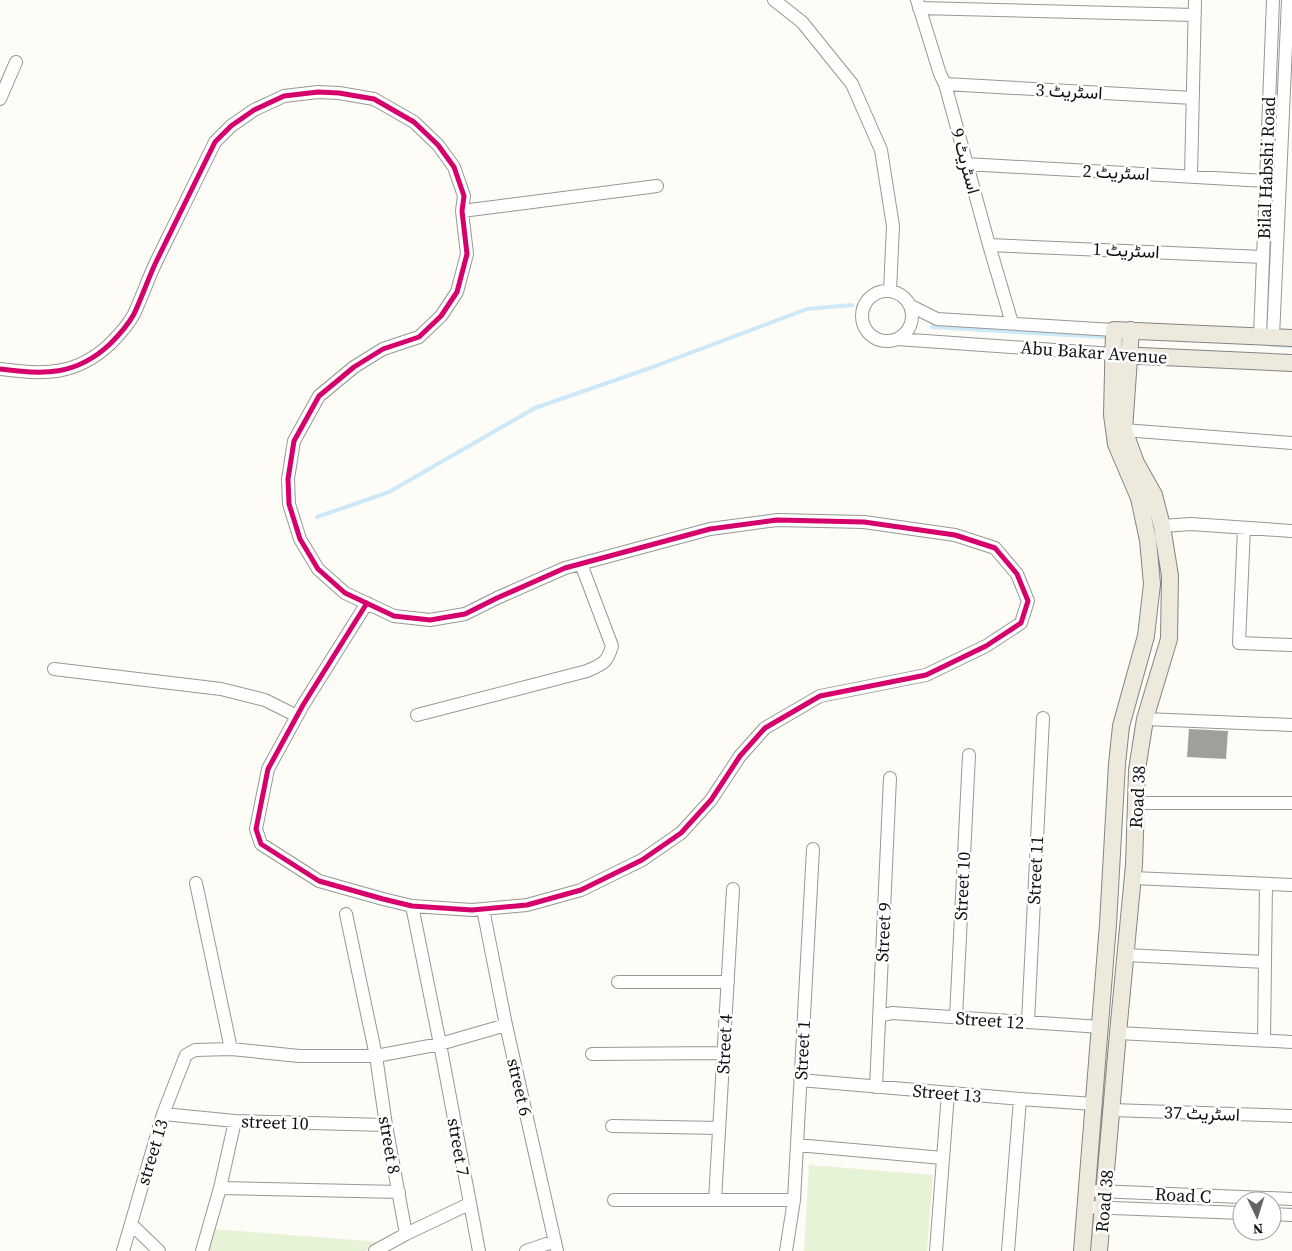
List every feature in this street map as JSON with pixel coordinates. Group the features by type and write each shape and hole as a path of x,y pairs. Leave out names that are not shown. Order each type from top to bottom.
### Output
{"main road":[{"name":"Abu Bakar Avenue","path":"1114,330 1292,338"},
{"name":"Road 38","path":"1082,1251 1101,1027 1117,764 1121,726 1146,636 1152,584 1148,540 1139,498 1116,444 1112,415 1114,330"},
{"name":"Road 38","path":"1100,1251 1133,878 1137,770 1145,719 1169,639 1170,576 1162,526 1154,495 1136,463 1124,430 1131,330"},
{"name":"Abu Bakar Avenue","path":"1113,354 1292,363"}],"street":[{"path":"774,0 802,22 852,84 881,150 893,226 890,291"},
{"path":"1191,176 1195,0"},
{"name":"Bilal Habshi Road","path":"1267,336 1263,257 1273,0"},
{"name":"Bilal Habshi Road","path":"1267,336 1288,102 1288,0"},
{"path":"918,4 1195,15"},
{"name":"اسٹریٹ 9","path":"918,4 940,74 945,84 1012,323"},
{"path":"0,100 16,62"},
{"name":"اسٹریٹ 3","path":"945,84 1193,98"},
{"path":"0,369 32,373 56,372 80,364 98,355 112,342 133,316 149,276 215,142 231,126 254,110 284,96 318,92 339,93 374,99 414,122 438,145 454,167 464,196 462,210 467,254 456,292 441,316 419,337 383,349 354,367 318,396 294,441 288,479 289,504 300,539 318,569 345,593 367,603 394,616 430,620 465,614 565,568 710,529 777,520 864,522 955,535 995,548 1018,574 1028,601 1021,623 986,646 926,675 820,696 765,728 740,756 711,800 681,833 642,860 581,890 484,916 472,910 412,906 319,881 261,844 256,829 268,769 297,716 367,603"},
{"name":"اسٹریٹ 2","path":"966,164 1266,181"},
{"path":"462,210 657,186"},
{"name":"اسٹریٹ 1","path":"989,245 1263,257"},
{"path":"890,291 899,294 911,306 912,323 903,335 889,341 875,338 869,333 863,320 863,312 869,299 875,294 890,291"},
{"name":"Abu Bakar Avenue","path":"911,306 937,319 1114,330"},
{"name":"Abu Bakar Avenue","path":"897,339 1113,354"},
{"path":"1124,430 1292,443"},
{"path":"1162,526 1191,524 1292,531"},
{"path":"1244,528 1240,643 1292,645"},
{"path":"417,715 587,671 602,664 608,658 612,646 581,564"},
{"path":"54,669 221,689 265,700 297,716"},
{"name":"Street 11","path":"1028,1022 1043,718"},
{"path":"1145,719 1292,725"},
{"name":"Street 10","path":"956,1017 969,755"},
{"name":"Street 9","path":"876,1087 890,778"},
{"path":"1136,802 1292,803"},
{"name":"Street 1","path":"786,1251 794,1200 813,849"},
{"path":"1133,878 1292,885"},
{"path":"196,883 231,1049 298,1056 376,1056 440,1044 506,1025"},
{"path":"1264,1040 1266,884"},
{"name":"Street 4","path":"714,1200 733,889"},
{"name":"street 7","path":"412,906 479,1251"},
{"name":"street 8","path":"346,914 376,1056 386,1125 406,1234"},
{"name":"street 6","path":"484,916 506,1025 556,1246"},
{"path":"1126,955 1265,962"},
{"path":"618,982 728,982"},
{"name":"Street 12","path":"880,1016 892,1013 1101,1027"},
{"path":"1118,1033 1292,1042"},
{"name":"street 13","path":"123,1251 163,1114 186,1055 195,1050 231,1049"},
{"path":"592,1054 724,1053"},
{"name":"Street 13","path":"800,1080 1020,1100 1094,1104"},
{"path":"936,1251 948,1093"},
{"path":"1008,1251 1020,1100"},
{"name":"اسٹریٹ 37","path":"1111,1110 1292,1116"},
{"name":"street 10","path":"163,1114 235,1121 386,1125"},
{"path":"202,1251 220,1188 235,1121"},
{"path":"612,1126 719,1128"},
{"path":"797,1144 943,1158"},
{"path":"220,1188 399,1192"},
{"path":"1086,1199 1104,1200"},
{"path":"614,1200 794,1200"},
{"name":"Road C","path":"1104,1200 1292,1200"},
{"name":"Road C","path":"1104,1200 1232,1212"},
{"path":"375,1251 469,1204"},
{"path":"131,1224 159,1251"},
{"path":"526,1251 556,1246"}],"green space":[{"path":"809,1165 933,1175 927,1251 804,1251"},
{"path":"212,1229 382,1242 365,1251 205,1251"}],"building":[{"path":"1189,729 1228,731 1226,759 1187,757"}],"waterway":[{"path":"317,517 389,492 535,408 653,367 807,309 852,305"},
{"path":"932,327 1104,337"},
{"path":"1271,345 1292,346"}],"cycle path":[{"path":"0,369 45,372 72,368 97,355 113,341 134,314 156,262 215,142 231,126 254,110 284,96 318,92 339,93 374,99 414,122 438,145 454,167 464,196 462,211 467,254 457,292 441,316 419,337 383,349 354,367 319,396 294,441 288,479 289,504 300,539 318,569 345,593 394,616 430,620 465,614 565,568 710,529 777,520 864,522 955,535 995,548 1017,574 1028,601 1021,623 986,646 926,675 820,696 765,728 740,756 711,800 681,833 642,860 581,890 527,905 472,910 412,906 319,881 261,844 256,829 268,769 303,705 367,603"}]}
